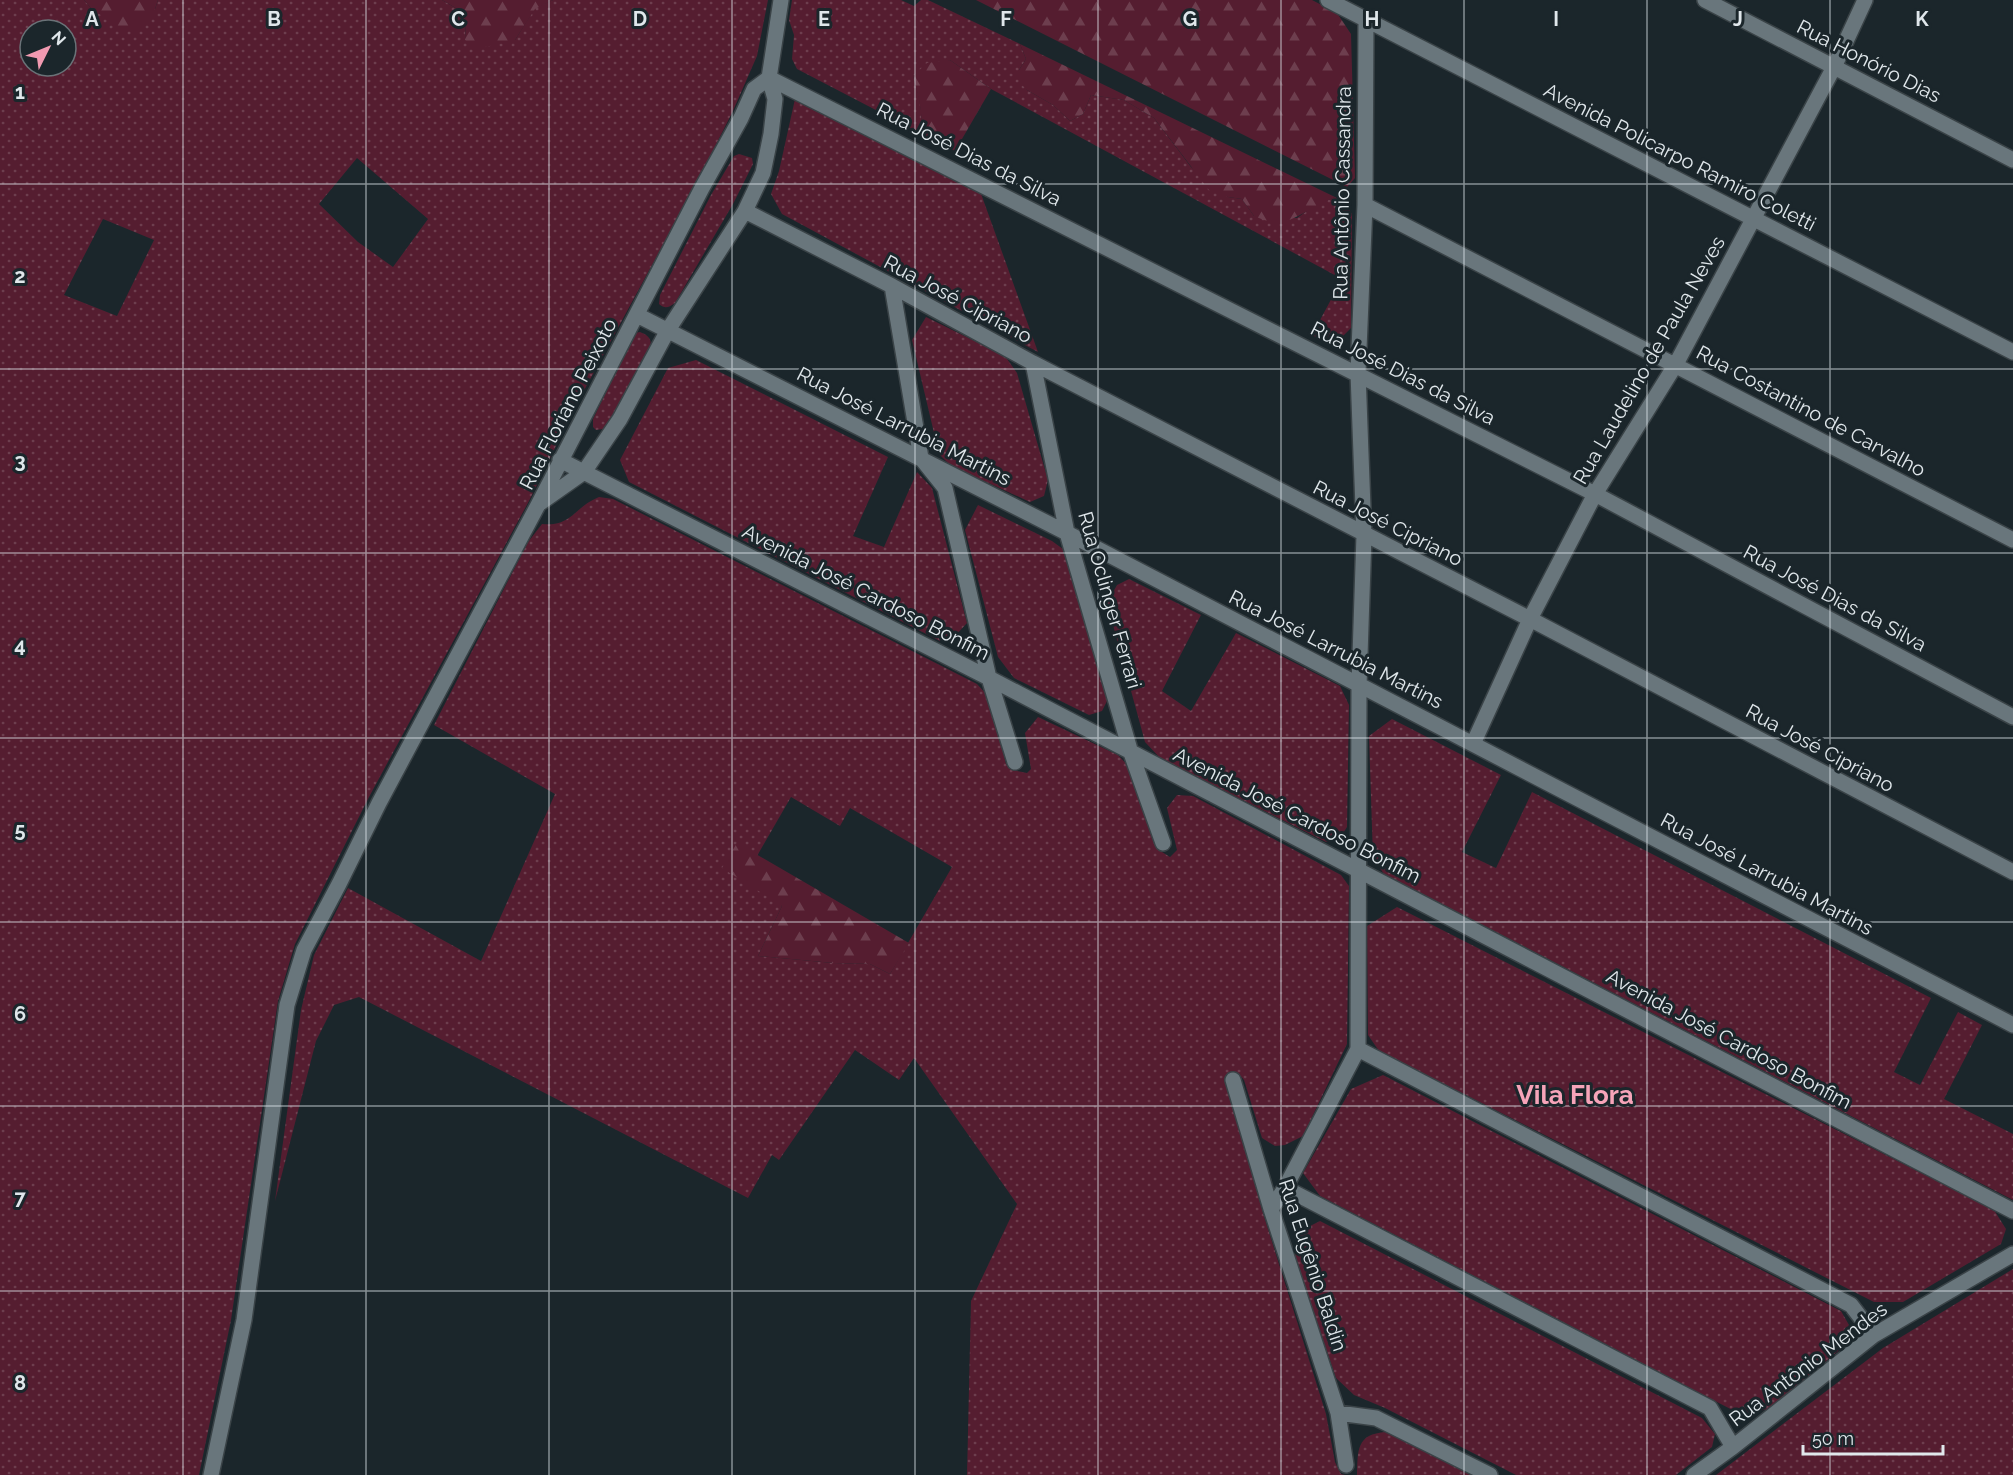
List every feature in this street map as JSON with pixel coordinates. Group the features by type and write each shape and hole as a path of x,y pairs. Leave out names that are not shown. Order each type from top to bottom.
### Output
{"street":[{"name":"Rua Floriano Peixoto","path":"538,505 584,472 620,419 668,330 745,211 763,173 771,134 775,99 769,78 781,0"},
{"name":"Avenida Policarpo Ramiro Coletti","path":"1328,0 2013,352"},
{"name":"Rua Honório Dias","path":"1705,0 2013,160"},
{"name":"Rua Laudelino de Paula Neves","path":"1473,744 1530,619 1595,494 1676,364 1834,67 1865,0"},
{"name":"Rua Antônio Cassandra","path":"1358,1049 1359,686 1365,535 1358,373 1365,205 1366,20"},
{"name":"Rua Floriano Peixoto","path":"538,505 702,188 741,118 754,89 769,78"},
{"name":"Rua José Dias da Silva","path":"769,78 1595,494 2013,717"},
{"name":"Rua Costantino de Carvalho","path":"1365,205 2013,540"},
{"name":"Rua José Cipriano","path":"745,211 2013,872"},
{"path":"892,286 921,458 945,488 989,678 1015,762"},
{"name":"Rua José Larrubia Martins","path":"637,315 1067,533 2013,1025"},
{"name":"Rua Oclinger Ferrari","path":"1033,363 1067,533 1131,753 1163,843"},
{"name":"Avenida José Cardoso Bonfim","path":"560,460 989,678 2013,1211"},
{"path":"211,1475 244,1320 287,1005 304,950 384,792 538,505"},
{"path":"1271,1209 1285,1188 1358,1049 1851,1305 1874,1335"},
{"name":"Rua Eugênio Baldin","path":"1233,1080 1271,1209 1338,1413 1346,1465"},
{"path":"1285,1188 1710,1408 1732,1448"},
{"name":"Rua Antônio Mendes","path":"1694,1475 1732,1448 1874,1335 2013,1254"},
{"path":"1338,1413 1376,1418 1490,1475"}],"green space":[{"path":"0,0 84,0 91,8 155,9 158,0 442,0 466,14 465,40 515,40 535,8 553,0 768,0 757,56 732,113 575,407 529,501 369,797 295,944 278,1001 231,1320 199,1475 0,1475","holes":["357,158 428,219 393,267 358,242 319,204","103,219 154,240 117,316 64,295"]},
{"path":"84,0 158,0 155,9 140,31 124,31 91,8"},
{"path":"442,0 553,0 535,9 515,40 477,49 465,40 466,14"},
{"path":"792,0 901,0 914,6 921,0 928,0 1020,44 1026,59 1019,70 1027,90 1053,105 1070,121 1083,114 1091,95 1124,100 1154,118 1191,167 1228,197 1242,199 1254,216 1297,218 1314,206 1335,197 1344,201 1352,214 1351,328 1339,340 1328,343 1312,335 1342,279 991,89 950,60 913,76 921,111 920,133 797,69 792,59 794,35 789,20"},
{"path":"976,0 1312,0 1337,13 1351,34 1355,178 1347,187"},
{"path":"1020,44 1335,197 1276,225 1254,216 1242,199 1209,190 1154,118 1124,100 1091,95 1083,114 1070,121 1053,105 1027,90 1019,82 1019,70 1026,59"},
{"path":"950,60 991,89 955,151 920,133 921,111 913,76 927,63"},
{"path":"795,99 975,177 1038,352 782,214 771,194 779,171"},
{"path":"739,154 752,158 753,164 733,204 675,303 663,307 659,304 660,295 711,195 734,156"},
{"path":"926,317 1005,356 1017,373 1048,480 1044,496 1030,502 951,466 939,454 912,340"},
{"path":"640,332 648,337 651,346 608,424 603,429 596,430 593,427 593,419 635,333"},
{"path":"696,360 888,457 853,536 884,547 917,472 932,488 967,623 955,636 940,641 629,482 620,460 668,368"},
{"path":"599,497 613,499 977,684 989,697 1006,764 1013,770 1027,773 1031,769 1025,733 1038,717 1118,755 1132,770 1153,839 1162,852 1170,857 1177,850 1167,808 1177,795 1193,796 1341,875 1349,886 1347,1044 1303,1136 1285,1145 1275,1146 1262,1138 1244,1080 1238,1073 1229,1076 1226,1082 1263,1213 1326,1414 1335,1462 1341,1474 1345,1475 967,1475 971,1301 1017,1204 914,1058 899,1080 855,1050 779,1160 772,1155 748,1198 359,997 334,1005 316,1041 275,1201 301,1010 314,955 348,888 481,961 555,794 434,725 528,542 542,524 552,524 567,519","holes":["791,797 840,826 850,808 952,867 890,974 870,964 758,956 782,906 737,844 757,856"]},
{"path":"978,505 1052,541 1063,549 1108,699 1102,711 1089,715 1014,678 998,657 965,530"},
{"path":"1129,579 1201,615 1162,691 1191,711 1236,633 1340,686 1349,705 1347,827 1340,838 1326,842 1161,759 1145,742 1107,603 1117,585"},
{"path":"1392,719 1501,775 1462,852 1496,868 1532,792 1931,998 1894,1072 1920,1085 1958,1012 1982,1025 1944,1099 2013,1134 2013,1200 1384,874 1373,858 1369,736"},
{"path":"737,843 909,943 890,974 870,964 758,956 782,906 722,868"},
{"path":"1397,907 1994,1210 2006,1229 2001,1244 1903,1302 1874,1302 1379,1051 1368,1035 1367,926"},
{"path":"1383,1075 1841,1311 1849,1325 1849,1342 1768,1409 1742,1415 1320,1196 1303,1173 1351,1089"},
{"path":"1320,1221 1702,1418 1715,1434 1712,1447 1676,1475 1516,1475 1385,1408 1354,1395 1336,1378 1293,1251 1302,1230"},
{"path":"2013,1269 2013,1475 1716,1475 1883,1348"},
{"path":"1386,1432 1473,1475 1357,1475 1359,1451 1364,1440 1376,1433"}],"district":[{"name":"Vila Flora","path":"1575,1095"}]}
